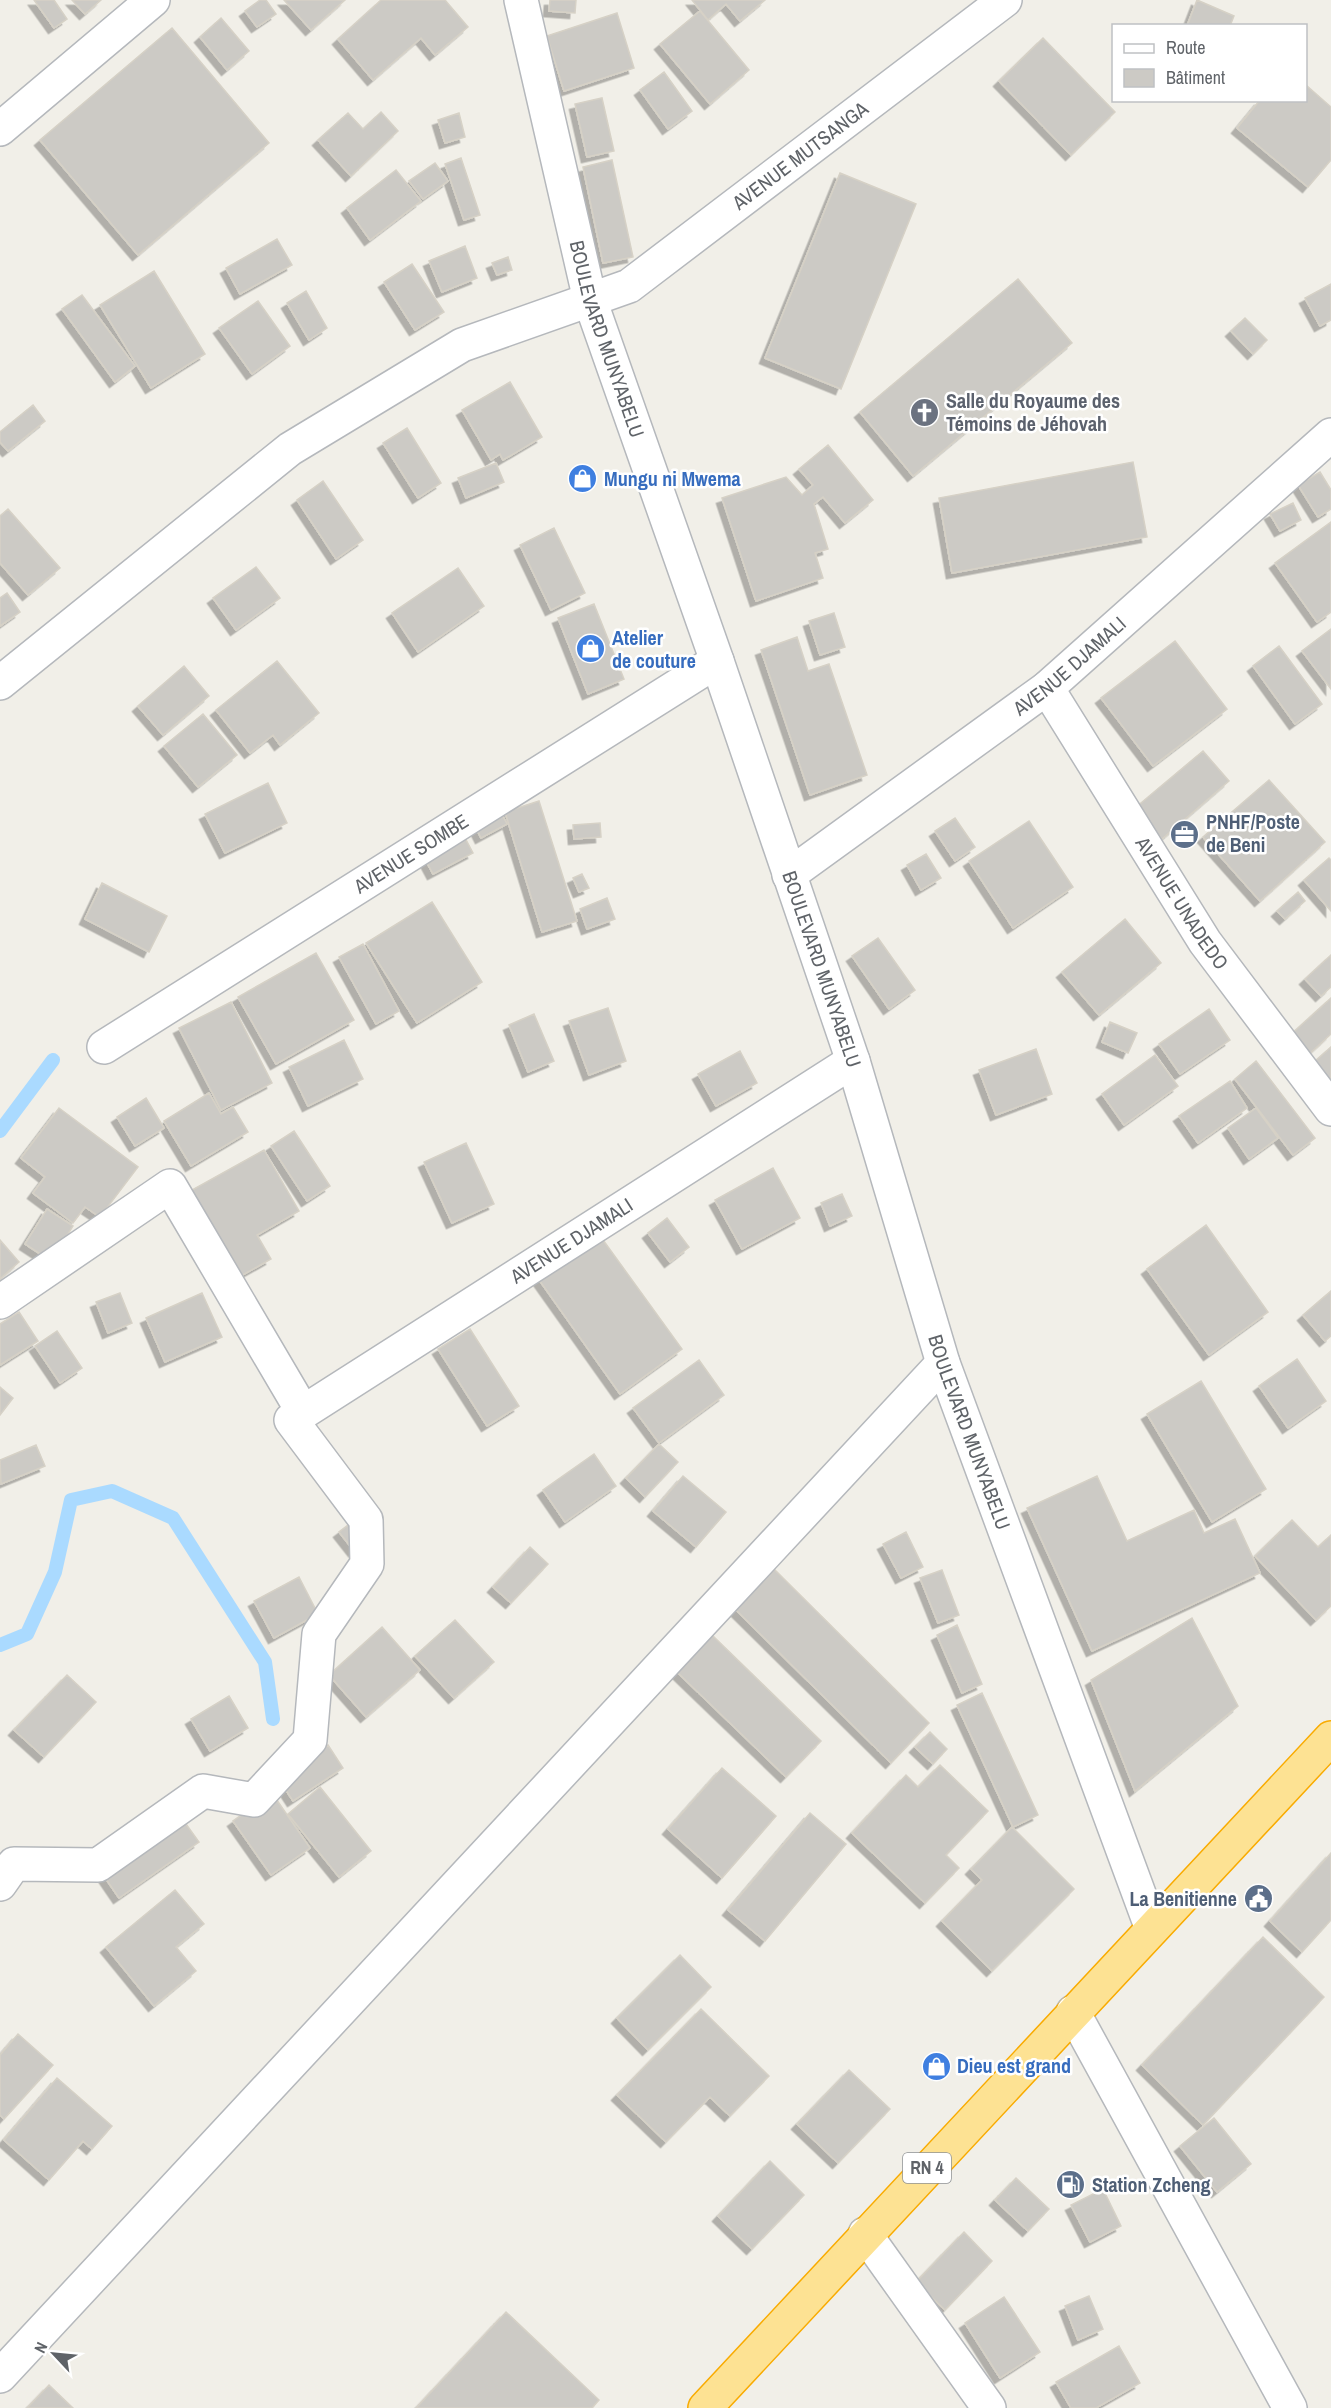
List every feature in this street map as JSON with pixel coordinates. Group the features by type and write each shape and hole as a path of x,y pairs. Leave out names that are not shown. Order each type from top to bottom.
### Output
{"highway":[{"name":"RN 4","path":"705,2408 1072,2012 1331,1738"}],"street":[{"path":"0,129 153,0"},
{"name":"BOULEVARD MUNYABELU","path":"521,0 590,300 717,661 853,1061 943,1363 1152,1929"},
{"name":"AVENUE MUTSANGA","path":"0,683 290,448 462,345 628,286 1005,0"},
{"name":"AVENUE DJAMALI","path":"789,875 1047,688 1331,435"},
{"name":"AVENUE SOMBE","path":"104,1047 717,661"},
{"name":"AVENUE UNADEDO","path":"1047,688 1205,942 1331,1109"},
{"name":"AVENUE DJAMALI","path":"297,1416 853,1061"},
{"path":"0,1302 170,1186 297,1416 366,1520 367,1564 319,1635 310,1740 254,1800 203,1791 98,1865 14,1864 0,1884"},
{"path":"0,2376 943,1363"},
{"path":"1072,2012 1290,2408"},
{"path":"865,2234 989,2408"}],"building":[{"path":"34,0 54,0 67,19 54,28"},
{"path":"72,0 101,0 85,14"},
{"path":"260,0 266,0 276,14 257,27 245,11"},
{"path":"284,0 345,0 311,30"},
{"path":"381,0 445,0 468,27 435,55 421,38 373,80 338,39"},
{"path":"550,0 576,0 575,13 549,11"},
{"path":"692,0 765,0 740,21 726,4 708,20"},
{"path":"1197,0 1234,16 1231,24 1188,24"},
{"path":"700,11 749,70 710,104 660,44"},
{"path":"617,13 634,68 564,91 547,36"},
{"path":"221,18 249,51 227,70 200,37"},
{"path":"172,28 269,143 138,255 40,140"},
{"path":"1043,38 1115,112 1071,155 999,81"},
{"path":"664,72 692,111 668,129 640,90"},
{"path":"1307,86 1331,107 1331,160 1308,187 1237,128 1258,102 1307,102"},
{"path":"602,98 614,151 587,157 575,104"},
{"path":"381,112 398,131 351,176 318,140 348,113 363,129"},
{"path":"459,113 465,137 445,143 438,120"},
{"path":"461,158 480,215 464,220 445,164"},
{"path":"612,160 633,257 603,263 583,167"},
{"path":"435,163 448,181 423,199 409,181"},
{"path":"396,170 421,201 370,240 347,208"},
{"path":"840,173 916,204 841,389 765,358"},
{"path":"277,239 292,265 240,294 226,268"},
{"path":"465,246 477,278 442,292 429,261"},
{"path":"508,257 512,270 497,275 492,263"},
{"path":"412,264 444,312 415,330 384,282"},
{"path":"154,271 205,354 151,388 100,305"},
{"path":"1018,279 1072,343 913,476 860,412"},
{"path":"1331,284 1331,320 1320,326 1305,298"},
{"path":"306,291 327,328 309,340 287,303"},
{"path":"82,295 135,366 115,382 62,309"},
{"path":"258,301 290,346 252,374 219,328"},
{"path":"1245,318 1267,340 1253,354 1231,331"},
{"path":"510,382 542,437 503,460 500,454 491,460 462,410"},
{"path":"33,405 45,421 8,451 0,442 0,432"},
{"path":"407,428 441,483 418,498 383,443"},
{"path":"828,445 873,500 845,523 823,497 814,504 828,549 815,553 823,578 756,601 722,498 786,477 802,495 813,485 799,469"},
{"path":"1133,462 1147,537 952,573 939,498"},
{"path":"496,463 504,482 466,498 458,478"},
{"path":"1320,472 1331,490 1331,509 1318,517 1298,485"},
{"path":"323,481 363,540 336,559 297,500"},
{"path":"1293,503 1301,520 1280,531 1270,514"},
{"path":"8,509 60,568 28,595 0,563 0,516"},
{"path":"1331,522 1331,612 1317,622 1275,563"},
{"path":"554,528 585,593 551,610 520,545"},
{"path":"256,567 280,598 236,630 213,598"},
{"path":"458,568 484,606 418,652 392,613"},
{"path":"7,593 20,612 0,626 0,598"},
{"path":"594,604 624,679 588,694 558,618"},
{"path":"834,613 845,647 820,655 809,621"},
{"path":"1331,629 1331,689 1302,651"},
{"path":"797,637 808,671 829,664 867,775 810,795 761,650"},
{"path":"1175,641 1227,709 1153,766 1101,698"},
{"path":"1279,646 1322,704 1295,724 1253,666"},
{"path":"277,661 319,713 280,745 273,735 250,753 216,710"},
{"path":"184,666 209,696 163,735 138,706"},
{"path":"203,714 237,755 198,787 164,746"},
{"path":"1203,751 1229,781 1162,839 1135,808"},
{"path":"1269,780 1325,842 1260,901 1203,837"},
{"path":"268,783 287,823 225,853 205,814"},
{"path":"492,796 507,824 481,838 467,810"},
{"path":"539,801 577,921 542,932 505,812"},
{"path":"955,818 975,847 955,861 935,831"},
{"path":"455,819 473,853 433,874 415,840"},
{"path":"1029,821 1073,887 1013,928 969,861"},
{"path":"600,823 601,837 574,839 573,825"},
{"path":"926,854 941,878 921,890 907,865"},
{"path":"1329,858 1331,860 1331,911 1304,880"},
{"path":"582,874 589,888 579,892 573,878"},
{"path":"102,883 167,916 149,952 85,919"},
{"path":"1298,892 1305,901 1285,919 1277,911"},
{"path":"607,898 615,919 587,929 580,909"},
{"path":"432,902 482,982 417,1023 366,943"},
{"path":"1125,919 1161,963 1099,1015 1062,972"},
{"path":"878,938 915,990 889,1009 852,956"},
{"path":"363,944 399,1011 376,1024 339,957"},
{"path":"316,953 354,1020 276,1064 238,997"},
{"path":"1331,955 1331,987 1321,996 1305,979"},
{"path":"1331,998 1331,1034 1306,1057 1288,1037"},
{"path":"231,1002 272,1083 221,1110 179,1028"},
{"path":"608,1008 626,1061 589,1075 569,1021"},
{"path":"1209,1009 1230,1040 1180,1074 1159,1044"},
{"path":"534,1014 554,1061 528,1072 509,1025"},
{"path":"1110,1022 1137,1033 1128,1053 1102,1042"},
{"path":"344,1040 363,1079 308,1106 289,1067"},
{"path":"1331,1047 1331,1081 1314,1062"},
{"path":"1036,1049 1052,1094 996,1115 979,1070"},
{"path":"740,1051 757,1083 716,1106 698,1074"},
{"path":"1155,1055 1178,1086 1124,1125 1102,1094"},
{"path":"1256,1061 1315,1138 1293,1155 1235,1079"},
{"path":"1230,1081 1247,1108 1198,1143 1179,1116"},
{"path":"209,1093 221,1114 233,1107 248,1132 191,1166 164,1121"},
{"path":"146,1098 164,1128 135,1146 117,1117"},
{"path":"59,1108 138,1167 100,1217 85,1207 73,1223 33,1193 45,1177 21,1158"},
{"path":"1256,1108 1278,1138 1249,1159 1228,1128"},
{"path":"294,1131 330,1186 307,1201 271,1146"},
{"path":"466,1143 494,1204 452,1223 424,1162"},
{"path":"264,1150 299,1211 257,1235 271,1259 230,1282 183,1195"},
{"path":"773,1168 800,1218 742,1249 715,1200"},
{"path":"842,1194 852,1216 830,1226 821,1203"},
{"path":"47,1209 73,1226 51,1261 25,1244"},
{"path":"667,1218 689,1247 670,1262 648,1233"},
{"path":"1206,1225 1268,1312 1209,1355 1147,1269"},
{"path":"598,1233 682,1349 620,1394 537,1277"},
{"path":"0,1240 19,1262 0,1279"},
{"path":"1331,1291 1331,1336 1325,1341 1303,1315"},
{"path":"120,1293 132,1323 108,1333 96,1302"},
{"path":"202,1293 222,1337 165,1362 146,1318"},
{"path":"19,1312 38,1341 0,1365 0,1324"},
{"path":"470,1329 519,1406 487,1426 438,1349"},
{"path":"57,1331 82,1368 60,1383 35,1346"},
{"path":"1297,1359 1326,1401 1288,1428 1259,1386"},
{"path":"699,1360 724,1395 659,1443 633,1408"},
{"path":"1201,1381 1266,1489 1212,1522 1147,1414"},
{"path":"0,1387 13,1398 0,1415"},
{"path":"659,1444 678,1462 645,1497 626,1478"},
{"path":"36,1445 45,1466 1,1484 0,1460"},
{"path":"594,1454 616,1486 565,1522 543,1490"},
{"path":"683,1476 726,1512 696,1547 653,1511"},
{"path":"1097,1476 1127,1541 1194,1510 1204,1533 1235,1519 1260,1573 1092,1651 1027,1508"},
{"path":"360,1516 354,1551 339,1532"},
{"path":"1292,1520 1318,1547 1331,1535 1331,1606 1316,1620 1255,1556"},
{"path":"906,1532 923,1567 901,1578 883,1544"},
{"path":"530,1547 548,1564 511,1603 493,1587"},
{"path":"773,1568 929,1723 891,1763 734,1608"},
{"path":"942,1570 959,1615 938,1623 920,1578"},
{"path":"299,1577 318,1614 274,1638 254,1601"},
{"path":"1192,1618 1238,1706 1135,1791 1091,1680"},
{"path":"455,1620 494,1662 454,1698 415,1656"},
{"path":"957,1625 982,1684 962,1693 937,1635"},
{"path":"382,1627 420,1670 366,1717 329,1675"},
{"path":"711,1634 821,1741 786,1777 676,1671"},
{"path":"67,1675 96,1702 44,1757 14,1730"},
{"path":"982,1693 1038,1815 1013,1827 957,1705"},
{"path":"229,1696 248,1728 210,1751 191,1719"},
{"path":"930,1732 947,1749 933,1764 915,1747"},
{"path":"328,1745 343,1768 293,1801 278,1778"},
{"path":"940,1765 988,1811 946,1855 959,1868 925,1903 852,1833 906,1775 918,1787"},
{"path":"722,1768 776,1816 722,1878 668,1829"},
{"path":"320,1787 371,1851 339,1877 288,1814"},
{"path":"272,1793 310,1848 271,1875 233,1821"},
{"path":"176,1810 199,1842 119,1898 97,1866"},
{"path":"810,1813 846,1844 765,1941 728,1910"},
{"path":"1012,1827 1074,1889 992,1971 942,1921 982,1880 971,1869"},
{"path":"1331,1853 1331,1920 1302,1952 1270,1921"},
{"path":"175,1890 204,1924 176,1947 196,1971 154,2006 106,1947"},
{"path":"1263,1937 1324,1997 1203,2125 1142,2065"},
{"path":"680,1955 711,1987 648,2050 617,2018"},
{"path":"701,2009 769,2076 730,2116 710,2097 666,2142 617,2095"},
{"path":"18,2034 53,2065 4,2119 0,2115 0,2055"},
{"path":"849,2070 890,2109 838,2163 797,2124"},
{"path":"57,2078 112,2126 92,2149 83,2141 49,2180 4,2140"},
{"path":"1214,2118 1251,2164 1217,2192 1180,2146"},
{"path":"770,2161 804,2195 752,2249 718,2216"},
{"path":"1016,2178 1049,2209 1028,2231 995,2200"},
{"path":"1103,2189 1121,2226 1090,2242 1071,2205"},
{"path":"964,2232 992,2261 945,2310 916,2282"},
{"path":"1089,2296 1103,2329 1078,2340 1065,2306"},
{"path":"1004,2297 1040,2352 1000,2378 965,2323"},
{"path":"506,2312 599,2400 592,2408 416,2408"},
{"path":"1119,2346 1140,2383 1096,2408 1071,2408 1056,2382"},
{"path":"49,2385 73,2408 27,2408"}],"waterway":[{"path":"0,1131 53,1060"},
{"path":"0,1645 27,1634 55,1572 71,1500 112,1491 173,1518 265,1662 273,1719"}],"place":[{"name":"Salle du Royaume des Témoins de Jéhovah","path":"925,413"},
{"name":"Mungu ni Mwema","path":"583,479"},
{"name":"Atelier de couture","path":"591,649"},
{"name":"PNHF/Poste de Beni","path":"1185,834"},
{"name":"La Benitienne","path":"1258,1899"},
{"name":"Dieu est grand","path":"936,2066"},
{"name":"Station Zcheng","path":"1071,2185"}]}
